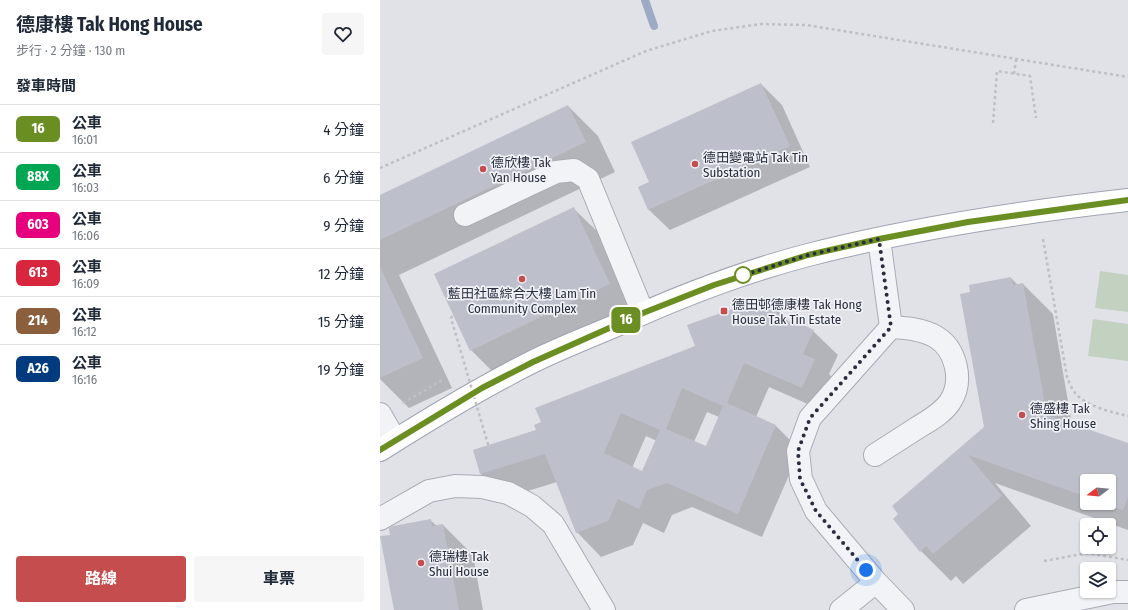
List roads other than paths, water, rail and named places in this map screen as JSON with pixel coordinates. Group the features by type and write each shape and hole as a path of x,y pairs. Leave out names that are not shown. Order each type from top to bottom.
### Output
{"main road":[{"path":"388,446 482,388 533,362 643,313 714,285 774,265 808,255 879,239 968,222 1128,200"}],"lane":[{"path":"465,215 556,172 574,170 588,179 643,313"},
{"path":"879,239 891,327 810,418 798,451 800,479 816,511 876,582 903,610"},
{"path":"875,455 938,415 951,401 957,384 957,366 949,350 936,337 919,330 891,327"},
{"path":"380,414 388,446"},
{"path":"380,519 429,491 455,486 482,487 508,493 532,506 552,524 604,610"},
{"path":"841,610 876,582"},
{"path":"1026,610 1113,592 1128,592"}],"waterway":[{"path":"645,0 654,26"}],"place":[{"name":"德田變電站 Tak Tin Substation","path":"695,164"},
{"name":"德欣樓 Tak Yan House","path":"483,169"},
{"name":"藍田社區綜合大樓 Lam Tin Community Complex","path":"522,279"},
{"name":"德田邨德康樓 Tak Hong House Tak Tin Estate","path":"724,311"},
{"name":"德盛樓 Tak Shing House","path":"1022,415"},
{"name":"德瑞樓 Tak Shui House","path":"421,563"}]}
